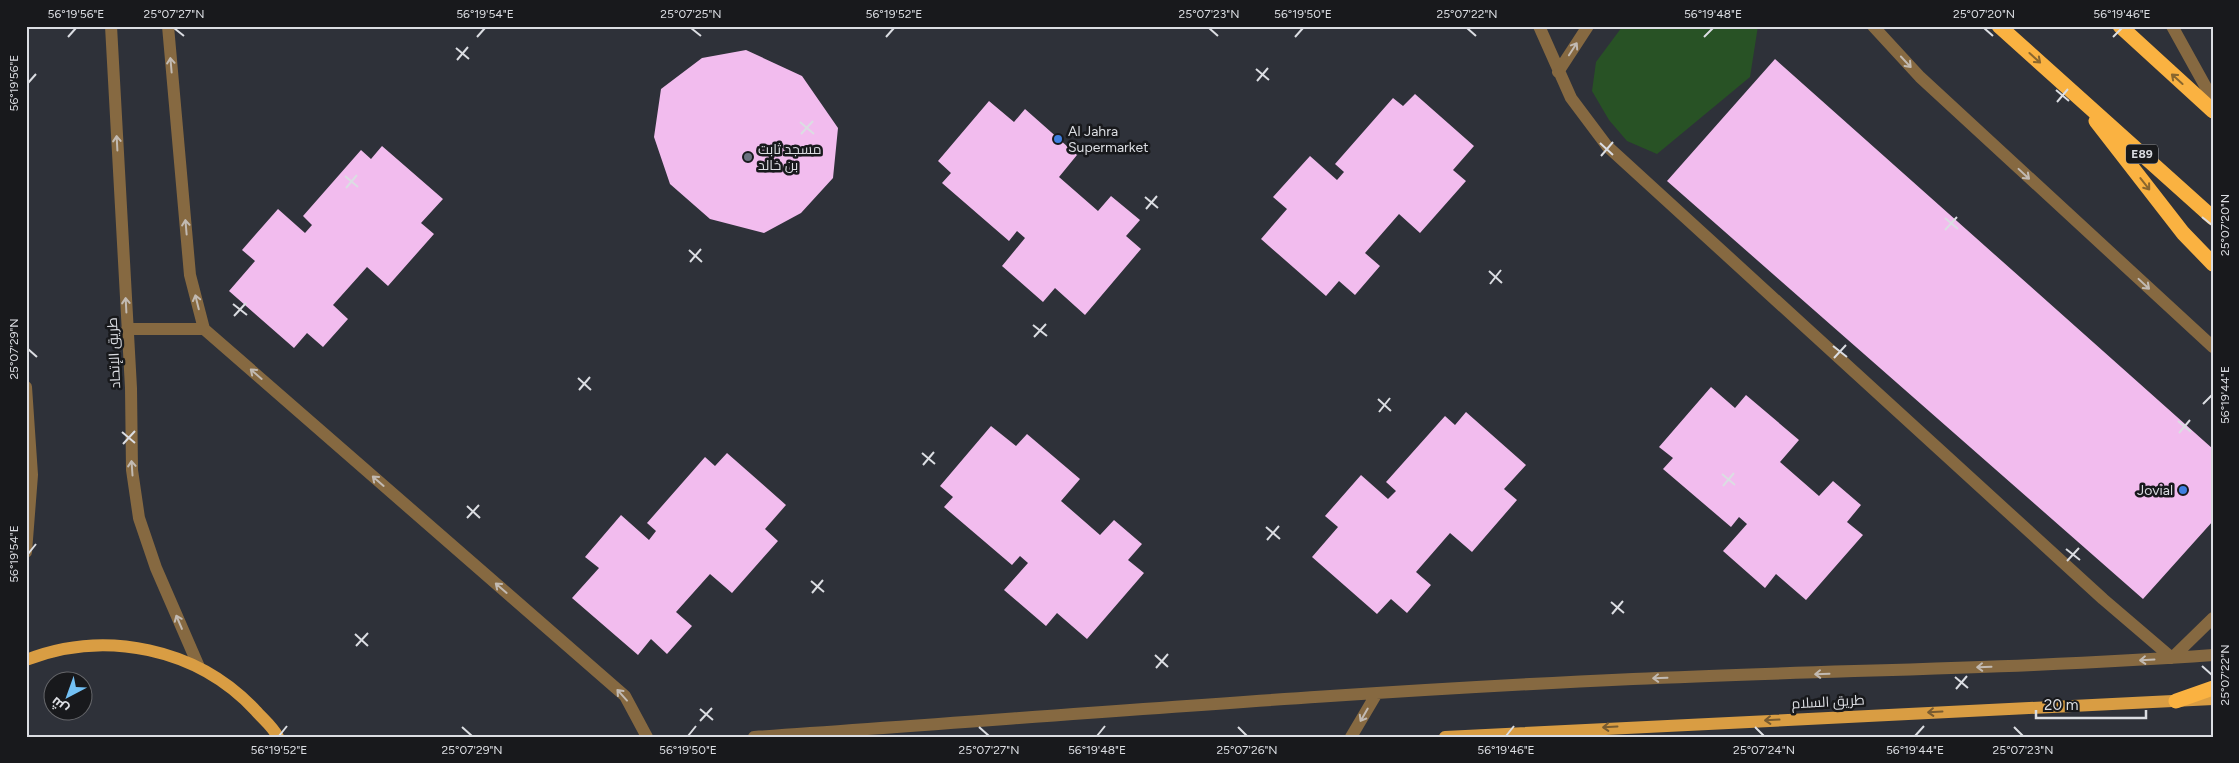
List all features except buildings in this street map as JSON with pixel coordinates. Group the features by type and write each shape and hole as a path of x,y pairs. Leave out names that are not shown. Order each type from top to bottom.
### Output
{"highway":[{"name":"E89","path":"1999,26 2213,218"},
{"path":"2120,26 2213,112"},
{"path":"2072,90 2183,234 2213,264"},
{"path":"2164,174 2213,204"},
{"path":"2176,701 2213,688"}],"main road":[{"path":"26,660 49,651 100,644 150,649 199,667 241,695 279,735"},
{"name":"طريق السلام","path":"1445,737 2213,699"}],"street":[{"name":"طريق اﻹتحاد","path":"111,26 127,329 132,470 139,518 156,568 199,667"},
{"path":"168,26 190,275 204,329 625,696 647,737"},
{"path":"1539,26 1571,98 1607,146 2103,599 2172,658"},
{"path":"1558,72 1588,26"},
{"path":"1873,26 1920,77 2213,347"},
{"path":"2172,26 2213,100"},
{"path":"127,329 204,329"},
{"path":"26,387 29,479 26,552"},
{"path":"2172,658 2213,618"},
{"path":"754,737 1377,693 1635,679 1860,672 2213,655"},
{"path":"1352,737 1377,693"}],"green space":[{"path":"1758,26 1750,77 1657,154 1627,141 1609,120 1592,91 1596,62 1622,27"}],"place":[{"name":"Al Jahra Supermarket","path":"1058,139"},
{"name":"مسجد ثابت بن خالد","path":"748,157"},
{"name":"Jovial","path":"2183,490"}]}
